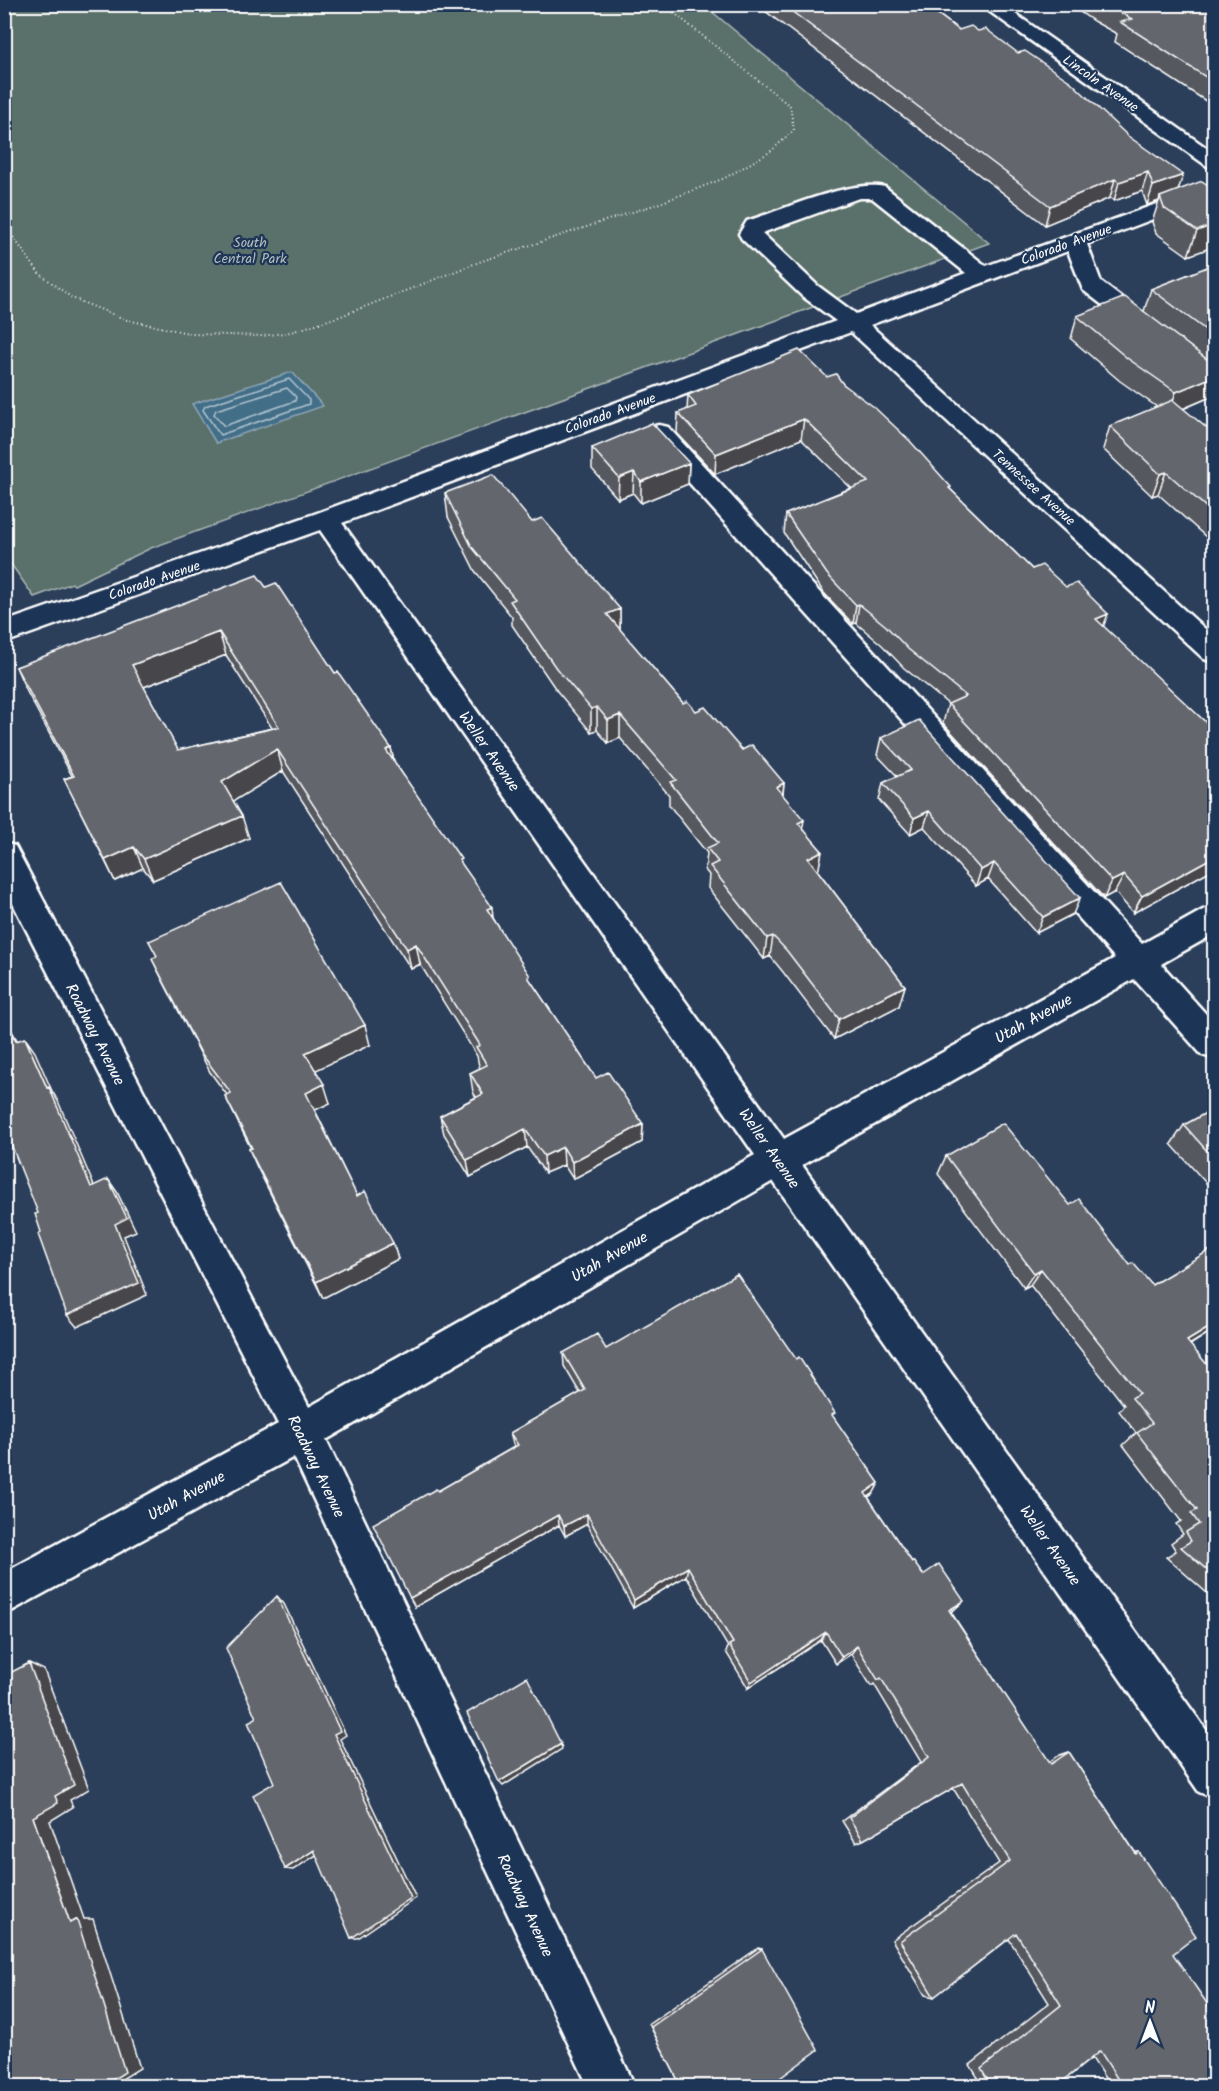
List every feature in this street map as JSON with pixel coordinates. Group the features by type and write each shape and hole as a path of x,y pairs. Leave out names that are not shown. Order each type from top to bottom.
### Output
{"street":[{"name":"Lincoln Avenue","path":"988,4 1215,162"},
{"name":"Colorado Avenue","path":"4,633 326,519 1215,189"},
{"name":"Tennessee Avenue","path":"983,275 877,192 857,192 755,226 750,234 810,291 854,322 1215,652"},
{"path":"1075,241 1091,285 1215,379"},
{"path":"633,404 1215,1045"},
{"name":"Weller Avenue","path":"326,519 1215,1777"},
{"name":"Roadway Avenue","path":"4,855 302,1432 612,2086"},
{"name":"Utah Avenue","path":"4,1595 302,1432 778,1160 1215,919"}],"path":[{"path":"4,224 39,273 72,298 127,320 193,334 262,336 291,333 479,262 660,203 725,178 770,152 794,130 790,106 663,4"}],"green space":[{"name":"South Central Park","path":"4,5 704,5 989,243 151,548 74,585 72,583 34,597 4,554"}],"water":[{"path":"292,372 323,406 216,443 192,404"}],"building":[{"path":"782,4 924,4 959,30 971,26 978,31 986,29 1018,53 1025,51 1071,82 1128,136 1183,175 1153,186 1148,172 1119,182 1115,179 1050,206"},
{"path":"1104,4 1215,4 1215,83 1120,22 1132,19"},
{"path":"1202,181 1215,190 1215,224 1197,231 1164,208 1160,197"},
{"path":"1215,264 1215,337 1151,289"},
{"path":"1125,297 1215,364 1215,376 1176,392 1127,358 1077,316"},
{"path":"799,350 827,377 836,374 843,384 874,407 910,441 951,487 949,488 1032,569 1042,565 1066,587 1077,583 1108,614 1096,619 1215,731 1215,856 1142,896 1124,875 1112,881 948,704 966,696 908,649 886,626 859,604 856,605 827,574 786,514 868,482 804,419 716,454 678,413 696,406 688,395"},
{"path":"1173,400 1215,435 1215,515 1166,472 1160,474 1110,426"},
{"path":"652,423 689,463 641,482 634,472 619,478 592,448"},
{"path":"493,475 532,522 542,518 620,609 607,614 683,703 687,701 696,711 705,707 742,750 752,745 784,783 776,787 804,820 798,823 822,851 808,858 905,986 839,1019 787,951 773,936 767,938 710,866 718,862 707,848 718,843 670,782 676,780 620,715 608,720 597,707 591,709 556,668 510,601 515,599 472,547 445,493"},
{"path":"257,575 266,587 276,583 335,673 338,672 391,748 386,750 492,907 487,909 530,976 528,977 596,1078 608,1072 643,1124 572,1162 563,1147 544,1156 525,1129 467,1160 440,1116 483,1094 470,1073 487,1065 476,1047 480,1045 416,944 407,949 277,749 222,782 242,816 144,859 134,847 105,860 64,779 74,776 16,667","holes":["219,632 279,727 178,750 132,665"]},
{"path":"919,720 1080,898 1043,917 994,863 981,870 929,811 914,818 883,783 911,770 881,738"},
{"path":"281,882 365,1025 305,1053 324,1084 306,1093 357,1196 365,1191 393,1243 316,1282 225,1096 231,1093 201,1053 152,959 157,956 149,941"},
{"path":"4,1020 16,1041 25,1038 47,1088 49,1087 91,1187 108,1179 127,1218 115,1224 139,1283 67,1315 38,1234 41,1232 35,1214 38,1213 4,1126"},
{"path":"1215,1108 1215,1160 1184,1125"},
{"path":"1003,1123 1070,1205 1079,1199 1130,1265 1133,1263 1152,1285 1215,1247 1215,1324 1187,1341 1215,1374 1215,1577 1181,1547 1191,1541 1186,1532 1199,1524 1191,1513 1197,1510 1137,1433 1152,1423 1132,1398 1139,1393 1041,1269 1034,1273 946,1156"},
{"path":"737,1274 796,1359 799,1357 835,1413 832,1415 879,1483 865,1493 912,1562 923,1575 939,1564 964,1601 949,1610 1051,1764 1069,1752 1136,1854 1139,1852 1196,1936 1173,1954 1215,2015 1215,2086 1122,2086 1100,2051 1057,2086 991,2086 981,2069 1061,2005 1016,1933 934,1997 900,1941 1010,1861 962,1783 863,1840 849,1818 929,1757 881,1678 878,1680 857,1646 842,1657 826,1632 751,1682 729,1645 733,1643 688,1567 634,1600 587,1514 564,1526 558,1515 410,1598 373,1524 436,1489 438,1491 518,1445 510,1433 585,1390 563,1353 597,1334 606,1349"},
{"path":"277,1596 340,1731 334,1734 411,1898 351,1938 314,1850 285,1869 253,1795 274,1783 248,1722 256,1718 226,1648"},
{"path":"29,1663 74,1785 55,1796 58,1803 33,1817 70,1923 77,1919 125,2072 103,2086 4,2086 4,1676"},
{"path":"527,1677 561,1744 499,1782 467,1713"},
{"path":"762,1949 818,2050 769,2086 681,2086 651,2027"}]}
